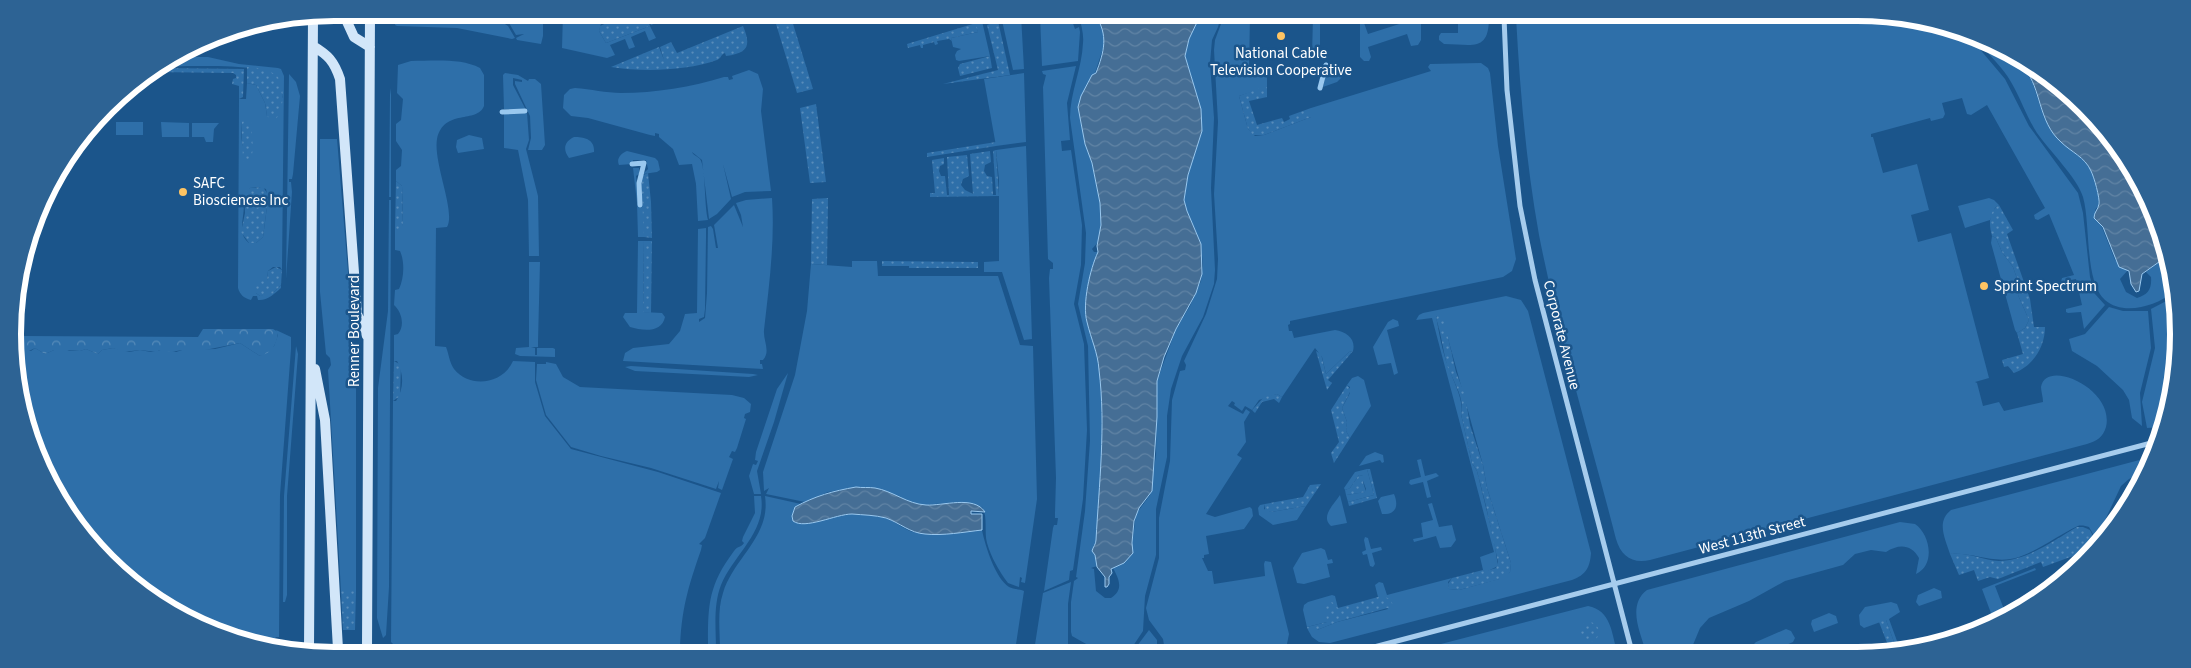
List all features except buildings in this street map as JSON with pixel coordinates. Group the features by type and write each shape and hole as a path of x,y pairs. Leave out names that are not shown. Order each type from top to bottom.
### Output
{"main road":[{"path":"347,21 354,38 370,47"},
{"name":"Renner Boulevard","path":"367,647 370,21"},
{"path":"309,646 313,22"},
{"path":"313,46 327,54 335,63 340,78 357,314 369,339"},
{"path":"311,346 326,420 338,647"}],"street":[{"name":"Corporate Avenue","path":"1504,21 1507,90 1520,206 1535,280 1631,647"},
{"name":"West 113th Street","path":"1375,647 2150,444"}],"green space":[{"path":"396,21 500,21 508,26 515,38 457,28 395,25"},
{"path":"506,21 543,21 541,44 517,40 516,38 524,34 516,35"},
{"path":"563,21 608,21 601,24 599,31 606,43 650,26 656,38 649,41 645,31 631,37 635,47 629,49 625,39 610,45 615,55 607,58 562,48"},
{"path":"611,21 648,21 650,26 606,43 599,31 600,26"},
{"path":"650,21 661,21 651,25"},
{"path":"775,21 792,21 813,89 797,93"},
{"path":"973,21 982,21 990,56 956,60 955,55 961,49 953,47 951,38 978,32"},
{"path":"998,21 1010,75 943,84 998,70 987,25"},
{"path":"1002,21 1021,21 1024,69 1013,70"},
{"path":"1040,21 1072,21 1075,29 1079,27 1080,32 1078,61 1042,66"},
{"path":"1080,21 1098,21 1105,35 1104,45 1095,73 1092,75 1078,107 1100,203 1101,225 1099,241 1092,249 1094,252 1098,252 1086,304 1087,322 1099,358 1101,394 1102,453 1098,528 1093,547 1097,566 1091,568 1094,569 1096,591 1105,598 1111,598 1119,588 1113,568 1132,546 1136,514 1150,495 1156,455 1157,381 1176,329 1190,306 1201,281 1203,266 1201,244 1184,200 1188,174 1202,131 1201,110 1185,56 1189,39 1198,21 1220,21 1212,40 1210,63 1214,118 1211,188 1214,284 1203,317 1182,356 1171,389 1167,416 1167,457 1156,509 1156,555 1145,596 1143,631 1131,647 1091,647 1072,636 1071,632 1071,602 1074,581 1078,578 1076,577 1085,511 1090,441 1088,346 1078,304 1085,263 1086,233 1070,118 1072,99 1081,62 1083,33"},
{"path":"1222,21 1250,21 1249,70 1267,71 1267,87 1239,96 1248,129 1255,136 1264,135 1311,117 1311,108 1431,71 1428,67 1430,64 1481,63 1488,68 1516,259 1512,271 1503,277 1290,321 1288,325 1289,331 1292,331 1294,338 1335,330 1343,332 1350,337 1354,347 1353,351 1349,352 1326,374 1322,357 1315,348 1282,397 1277,394 1259,400 1252,410 1245,406 1242,411 1232,401 1228,406 1243,414 1246,409 1250,412 1244,422 1246,442 1237,455 1242,458 1206,514 1215,517 1250,507 1253,516 1244,529 1206,536 1209,554 1204,555 1204,558 1202,558 1208,571 1212,571 1214,584 1265,576 1265,561 1271,562 1289,634 1287,644 1284,647 1164,647 1163,639 1149,620 1146,608 1159,558 1159,518 1170,461 1172,400 1180,371 1185,370 1186,365 1184,361 1206,314 1217,279 1218,259 1214,194 1218,122 1215,40"},
{"path":"1313,21 1320,21 1320,56 1312,56"},
{"path":"1409,21 1421,21 1421,40 1418,45 1411,46 1407,34 1368,47 1371,57 1369,61 1364,61 1360,57 1360,23 1364,23 1368,34"},
{"path":"1458,21 1489,21 1486,36 1477,44 1444,44 1439,40 1441,33 1458,33"},
{"path":"1516,21 1877,22 1918,27 1976,45 2005,79 2029,126 2078,193 2083,213 2090,277 2095,294 2105,305 2084,329 2081,312 2066,312 2066,309 2082,305 2076,279 2061,282 2062,278 2074,275 2049,214 2038,220 2035,219 2034,215 2045,208 1987,105 1971,115 1967,114 1962,98 1942,103 1945,114 1943,118 1931,121 1930,118 1871,134 1871,137 1873,137 1883,173 1917,164 1929,210 1911,215 1918,242 1951,233 1989,378 1975,382 1977,383 1983,406 1999,402 2004,411 2043,402 2041,387 2046,379 2055,376 2066,377 2079,382 2091,390 2100,401 2106,413 2106,427 2103,433 2097,440 2087,444 1650,560 1638,561 1628,557 1621,550 1616,539 1565,349 1547,273 1530,181 1519,72"},
{"path":"976,23 978,32 951,38 952,41 949,39 937,41 938,44 935,45 934,42 923,45 923,48 920,45 908,48 907,44"},
{"path":"743,26 747,38 746,47 734,55 726,56 725,53 717,60 705,64 664,70 637,70 611,67 659,47 664,60 660,47 671,42 677,53"},
{"path":"1984,48 2026,71 2033,84 2044,118 2062,143 2083,159 2091,170 2099,198 2098,206 2095,210 2115,260 2128,270 2120,279 2126,292 2137,298 2147,293 2150,288 2151,277 2146,272 2161,261 2167,296 2149,305 2130,308 2112,305 2098,291 2091,266 2085,209 2080,190 2037,133 2015,88"},
{"path":"990,56 992,68 960,76 958,68 960,64"},
{"path":"190,57 208,57 239,64 278,68 281,69 284,76 282,270 280,267 273,267 268,271 267,281 256,293 260,296 274,292 281,285 281,288 273,295 261,300 258,300 257,296 253,296 251,300 244,297 238,288 239,99 246,99 247,83 256,85 265,103 267,116 283,97 280,83 275,76 255,69 223,66 173,66","holes":["242,122 251,122 251,159 243,147 242,137","250,188 266,189 268,199 263,237 256,243 249,243 245,239 242,228 243,198"]},
{"path":"411,61 447,61 464,63 480,68 484,75 484,106 475,114 446,123 437,139 438,161 447,199 449,220 447,227 436,228 435,346 446,347 454,369 461,375 477,381 486,381 502,375 513,361 535,362 535,382 545,416 571,449 658,472 721,493 705,538 699,544 702,545 684,611 680,647 396,647 391,642 393,401 396,401 401,392 402,381 397,361 394,361 394,335 400,331 402,323 399,311 394,305 395,290 399,289 403,270 403,260 400,251 395,250 395,230 403,226 402,186 396,181 396,170 401,166 402,150 396,141 396,124 401,120 403,99 397,93 398,65"},
{"path":"1328,65 1339,68 1342,77 1337,82 1323,87"},
{"path":"1076,66 1067,103 1070,140 1061,141 1062,151 1071,150 1082,225 1081,265 1074,304 1084,344 1087,430 1083,499 1073,570 1070,571 1069,580 1044,591 1053,528 1054,525 1057,525 1058,518 1055,518 1056,478 1049,278 1050,269 1053,269 1053,263 1048,259 1043,87 1046,75 1042,71"},
{"path":"247,67 271,72 280,80 283,92 282,106 274,121 267,116 265,103 256,85 247,83"},
{"path":"170,68 244,69 243,97 239,99 239,86 232,84 233,79 236,78 236,75 233,73 163,72"},
{"path":"749,70 758,74 763,89 761,111 771,191 745,192 732,197 723,164 731,199 717,214 709,219 703,171 708,220 698,221 696,184 692,164 679,165 673,149 659,137 659,134 655,133 655,136 650,135 588,118 571,116 563,108 564,95 570,89 575,88 621,93 660,91 724,77 728,77 729,80 733,79 732,76"},
{"path":"505,73 518,75 528,81 529,79 535,79 541,84 545,145 542,150 528,150 531,138 530,116 515,84 515,81 522,82 522,80 513,78 513,85 526,110 504,109 503,75"},
{"path":"1024,73 1026,142 996,146 984,79"},
{"path":"289,74 296,82 300,96 293,174 292,179 289,179 292,192 286,279"},
{"path":"1267,87 1267,97 1249,101 1257,125 1282,118 1284,122 1290,119 1289,116 1311,108 1311,117 1264,135 1253,135 1248,129 1239,96"},
{"path":"391,88 391,197 389,197 390,95"},
{"path":"816,104 826,182 810,183 800,108"},
{"path":"527,113 529,140 526,149 538,196 539,256 529,256 528,200 518,150 504,148 504,114"},
{"path":"245,119 251,122 253,149 251,159 246,162 243,161 242,132 242,122"},
{"path":"116,122 143,122 143,135 116,135"},
{"path":"161,122 189,123 189,137 162,137"},
{"path":"192,123 219,123 214,129 213,142 206,142 204,137 192,137"},
{"path":"469,135 482,138 484,149 458,153 456,147 457,140"},
{"path":"574,137 585,138 591,142 594,152 569,158 565,148 568,141"},
{"path":"320,139 337,139 356,368 356,591 341,591 328,370 331,365 330,358 326,354 320,292"},
{"path":"996,142 996,146 927,157 927,153"},
{"path":"1026,146 1032,339 1024,340 1002,272 984,272 984,262 999,261 999,180 996,150"},
{"path":"996,150 999,196 930,197 930,193 935,193 932,160 944,158 944,164 940,166 939,171 941,176 945,176 947,195 949,195 947,157 967,155 969,176 963,179 961,185 965,190 973,194 970,154 990,151 991,162 985,165 984,171 987,176 992,177 993,195 996,195 993,151"},
{"path":"627,151 655,158 658,161 660,170 643,174 648,169 646,160 633,160 632,164 619,165 620,156"},
{"path":"633,168 639,168 639,174 636,176 639,204 644,205 644,237 638,237"},
{"path":"648,173 652,238 644,237 641,176"},
{"path":"396,181 402,186 403,229 395,230"},
{"path":"263,187 268,199 263,237 256,243 249,243 241,232 245,213 244,192 250,188"},
{"path":"772,198 772,248 764,330 767,349 765,357 763,360 760,360 763,369 623,361 625,353 633,348 669,344 680,331 685,314 697,313 698,229 706,228 705,309 704,317 699,319 699,322 705,318 708,227 711,226 713,229 716,248 718,248 714,225 734,205 743,227 736,203 746,200"},
{"path":"828,198 827,265 811,264 812,199"},
{"path":"1989,198 1999,205 1995,208 1990,220 1965,228 1958,206"},
{"path":"389,200 391,200 391,212 389,587 386,635 383,638 377,618 378,388 388,311"},
{"path":"1999,205 2013,230 2007,234 2030,299 2034,327 2045,327 2043,342 2037,355 2027,366 2014,373 2008,366 2004,367 2002,360 2023,354 2017,333 2025,328 2029,320 2018,295 2020,287 2013,267 2002,252 1996,238 1992,236 1990,219 1993,211"},
{"path":"1992,236 1996,238 2002,252 2013,267 2020,287 2018,295 2029,320 2025,328 2017,333 1991,243"},
{"path":"638,241 644,241 643,312 662,313 665,317 660,326 651,330 630,327 623,317 625,313 637,313"},
{"path":"644,241 652,241 651,313 643,312"},
{"path":"852,261 877,261 878,276 998,276 1020,345 1033,346 1037,499 1025,583 1021,582 1022,578 1020,577 1019,587 1008,583 993,559 987,543 985,515 982,507 956,502 924,505 910,502 875,488 856,487 828,492 805,502 766,494 769,488 764,491 763,472 795,375 807,311 811,264 852,267"},
{"path":"882,261 978,262 978,268 909,268 909,266 882,266"},
{"path":"529,262 540,262 538,347 531,347 535,348 535,355 537,355 537,348 553,348 555,349 555,357 520,356 515,354 516,348 529,347"},
{"path":"276,267 282,270 281,285 271,295 260,296 256,293 254,286 259,281 267,281 268,271"},
{"path":"1506,296 1521,300 1528,311 1591,553 1590,562 1586,570 1581,576 1572,580 1330,643 1319,642 1312,637 1308,630 1317,630 1337,622 1388,609 1378,597 1375,585 1379,582 1383,583 1387,595 1452,578 1448,582 1449,589 1459,590 1499,579 1510,572 1511,563 1487,488 1483,465 1447,335 1436,316 1444,354 1460,397 1461,414 1472,463 1477,471 1494,540 1498,566 1486,572 1483,570 1480,557 1494,552 1432,318 1416,320 1423,313"},
{"path":"2168,300 2170,334 2164,395 2155,427 2147,428 2142,402 2155,348 2151,309"},
{"path":"2109,307 2123,311 2148,311 2151,348 2140,393 2142,426 2132,418 2129,400 2123,390 2097,366 2072,351 2069,339 2085,334"},
{"path":"1439,314 1443,316 1456,372 1465,395 1470,425 1483,465 1487,488 1511,563 1510,572 1504,578 1459,590 1449,589 1448,584 1452,578 1496,568 1498,562 1477,471 1472,463 1461,414 1462,402 1447,365 1436,318"},
{"path":"1393,319 1398,321 1399,326 1387,330 1398,373 1394,375 1391,363 1378,365 1373,347 1388,322"},
{"path":"203,329 273,329 278,332 273,347 268,353 260,356 240,343 200,351 182,350 171,352 159,350 157,352 140,350 123,352 113,348 102,350 98,354 86,349 80,351 69,350 60,355 54,350 45,354 35,348 27,352 22,351 21,336 198,337"},
{"path":"276,330 291,337 291,349 280,495 279,637 276,637 273,641 214,623 178,605 160,594 128,569 99,540 74,508 45,454 27,395 22,351 31,351 35,348 45,354 54,350 80,351 86,349 98,354 102,350 113,348 129,352 140,350 151,352 165,349 176,352 182,350 215,349 240,343 260,356 274,346 278,335"},
{"path":"296,346 298,354 287,496 287,595 285,602 283,602 284,496"},
{"path":"1316,351 1321,354 1326,374 1349,352 1353,351 1328,380 1332,383 1327,390"},
{"path":"394,361 401,365 400,396 393,401"},
{"path":"546,362 556,364 563,377 580,387 732,395 744,398 751,404 750,412 745,414 744,418 746,419 737,448 735,452 732,451 729,457 733,459 722,490 718,488 719,481 716,489 651,468 571,447 546,415 536,380 537,364 546,364"},
{"path":"625,367 758,375 749,377 635,371"},
{"path":"788,373 757,471 761,494 754,494 749,476 753,464 756,465 758,461 755,460 756,452 777,389"},
{"path":"1358,376 1364,380 1371,406 1350,438 1346,431 1347,422 1342,408 1350,393 1350,387 1347,385 1352,378"},
{"path":"1347,385 1351,390 1342,408 1347,422 1346,431 1350,438 1334,463 1331,453 1339,442 1331,410"},
{"path":"1277,394 1282,397 1279,403 1274,399 1262,402 1255,413 1252,410 1264,397"},
{"path":"1375,452 1383,455 1384,462 1382,463 1380,460 1359,466 1366,456"},
{"path":"1421,459 1425,476 1436,473 1439,476 1427,481 1431,497 1427,498 1423,482 1411,485 1409,483 1410,480 1421,477 1417,460"},
{"path":"2144,459 2135,476 2121,486 2105,524 2095,537 2089,527 2078,526 2019,557 2001,560 1950,554 1944,536 1943,525 1946,515 1951,510"},
{"path":"1367,469 1374,495 1348,502 1346,495 1365,492 1363,476 1359,475 1350,488 1345,490 1344,488 1355,472"},
{"path":"1367,469 1370,469 1377,498 1349,506 1348,502 1374,495"},
{"path":"1359,475 1363,476 1366,492 1346,495 1345,490 1350,488"},
{"path":"2131,483 2113,514 2127,486"},
{"path":"1321,484 1306,506 1271,512 1265,511 1265,504 1303,497 1310,485"},
{"path":"1394,494 1395,509 1390,513 1382,514 1378,501 1381,497"},
{"path":"1340,495 1347,523 1331,526 1327,515"},
{"path":"754,496 761,496 762,509 759,521 727,574 718,593 715,626 716,647 708,647 709,609 714,587 735,549 744,543 742,541 743,537 755,513"},
{"path":"765,496 801,504 795,507 814,523 840,515 868,514 885,518 913,532 929,534 982,530 988,552 999,576 1009,587 1024,591 1016,647 720,647 719,614 723,593 735,568 757,535 763,523"},
{"path":"1432,503 1439,527 1452,525 1456,540 1451,547 1440,548 1436,536 1414,542 1413,539 1423,537 1421,523 1433,520 1428,504"},
{"path":"1265,504 1264,509 1271,512 1306,506 1297,520 1273,525 1259,515 1258,508 1260,505"},
{"path":"1900,522 1915,524 1924,535 1929,549 1926,564 1916,574 1919,558 1912,550 1900,547 1886,552 1871,550 1855,554 1843,565 1785,581 1749,601 1709,618 1700,628 1692,647 1644,647 1638,628 1636,611 1641,596 1647,590"},
{"path":"2077,527 2090,530 2094,538 2079,554 2043,567 2041,562 1998,579 1990,577 1978,581 1974,570 1959,575 1950,554 1964,554 1999,561 2020,558 2040,549"},
{"path":"1365,537 1368,538 1371,549 1381,547 1382,550 1372,553 1375,564 1373,567 1370,566 1367,554 1363,555 1362,552 1366,550"},
{"path":"1321,548 1325,550 1328,560 1332,559 1333,563 1327,564 1330,577 1304,584 1297,583 1293,568 1302,553"},
{"path":"2035,568 2036,570 1995,586 2004,609 1992,616 1982,589"},
{"path":"1071,582 1068,604 1068,647 1035,647 1043,593"},
{"path":"1934,588 1941,591 1942,598 1919,606 1916,602 1918,595"},
{"path":"341,591 356,591 355,630 343,630"},
{"path":"1332,595 1335,596 1338,608 1327,616 1327,622 1307,627 1303,610 1304,605"},
{"path":"1378,597 1390,599 1393,605 1317,630 1308,630 1307,627 1327,622 1325,608 1329,603 1332,602 1338,608"},
{"path":"1891,602 1897,604 1900,612 1889,619 1898,644 1895,644 1886,620 1864,628 1860,625 1859,615 1865,607"},
{"path":"1588,606 1602,612 1612,631 1616,647 1429,647"},
{"path":"1829,613 1836,616 1838,623 1814,632 1811,624 1812,620"},
{"path":"1884,617 1886,620 1895,644 1888,645 1879,622"},
{"path":"1589,622 1596,625 1599,632 1596,639 1589,642 1582,639 1579,632 1582,625"},
{"path":"1786,629 1791,631 1795,638 1793,642 1784,647 1779,647 1778,645 1776,647 1752,647 1756,642"},
{"path":"1149,630 1157,640 1157,646 1137,646"}],"water":[{"path":"1198,21 1189,39 1185,56 1201,109 1202,131 1188,175 1184,200 1201,244 1202,274 1196,293 1176,329 1164,357 1157,381 1157,417 1152,491 1139,508 1134,521 1133,553 1124,563 1111,569 1112,573 1107,587 1105,587 1105,577 1097,567 1095,555 1092,551 1096,543 1102,412 1098,364 1087,322 1085,306 1092,268 1098,252 1097,246 1101,225 1100,203 1078,107 1081,96 1092,75 1096,73 1103,51 1104,37 1099,22"},
{"path":"2025,71 2047,86 2078,113 2105,144 2128,178 2146,214 2161,261 2142,274 2139,291 2136,292 2131,284 2129,271 2119,267 2103,227 2094,218 2099,201 2095,182 2088,166 2082,158 2065,146 2048,125 2030,77"},
{"path":"856,487 882,490 919,504 933,505 958,502 974,504 985,512 971,511 971,514 982,514 982,530 925,534 915,532 886,518 852,514 805,524 793,521 792,516 795,507 824,494"}],"waterway":[{"path":"1320,88 1326,65"},
{"path":"502,112 525,111"},
{"path":"632,164 644,163 639,183 640,205"}],"place":[{"name":"National Cable Television Cooperative","path":"1281,36"},
{"name":"SAFC Biosciences Inc","path":"183,192"},
{"name":"Sprint Spectrum","path":"1984,286"}]}
